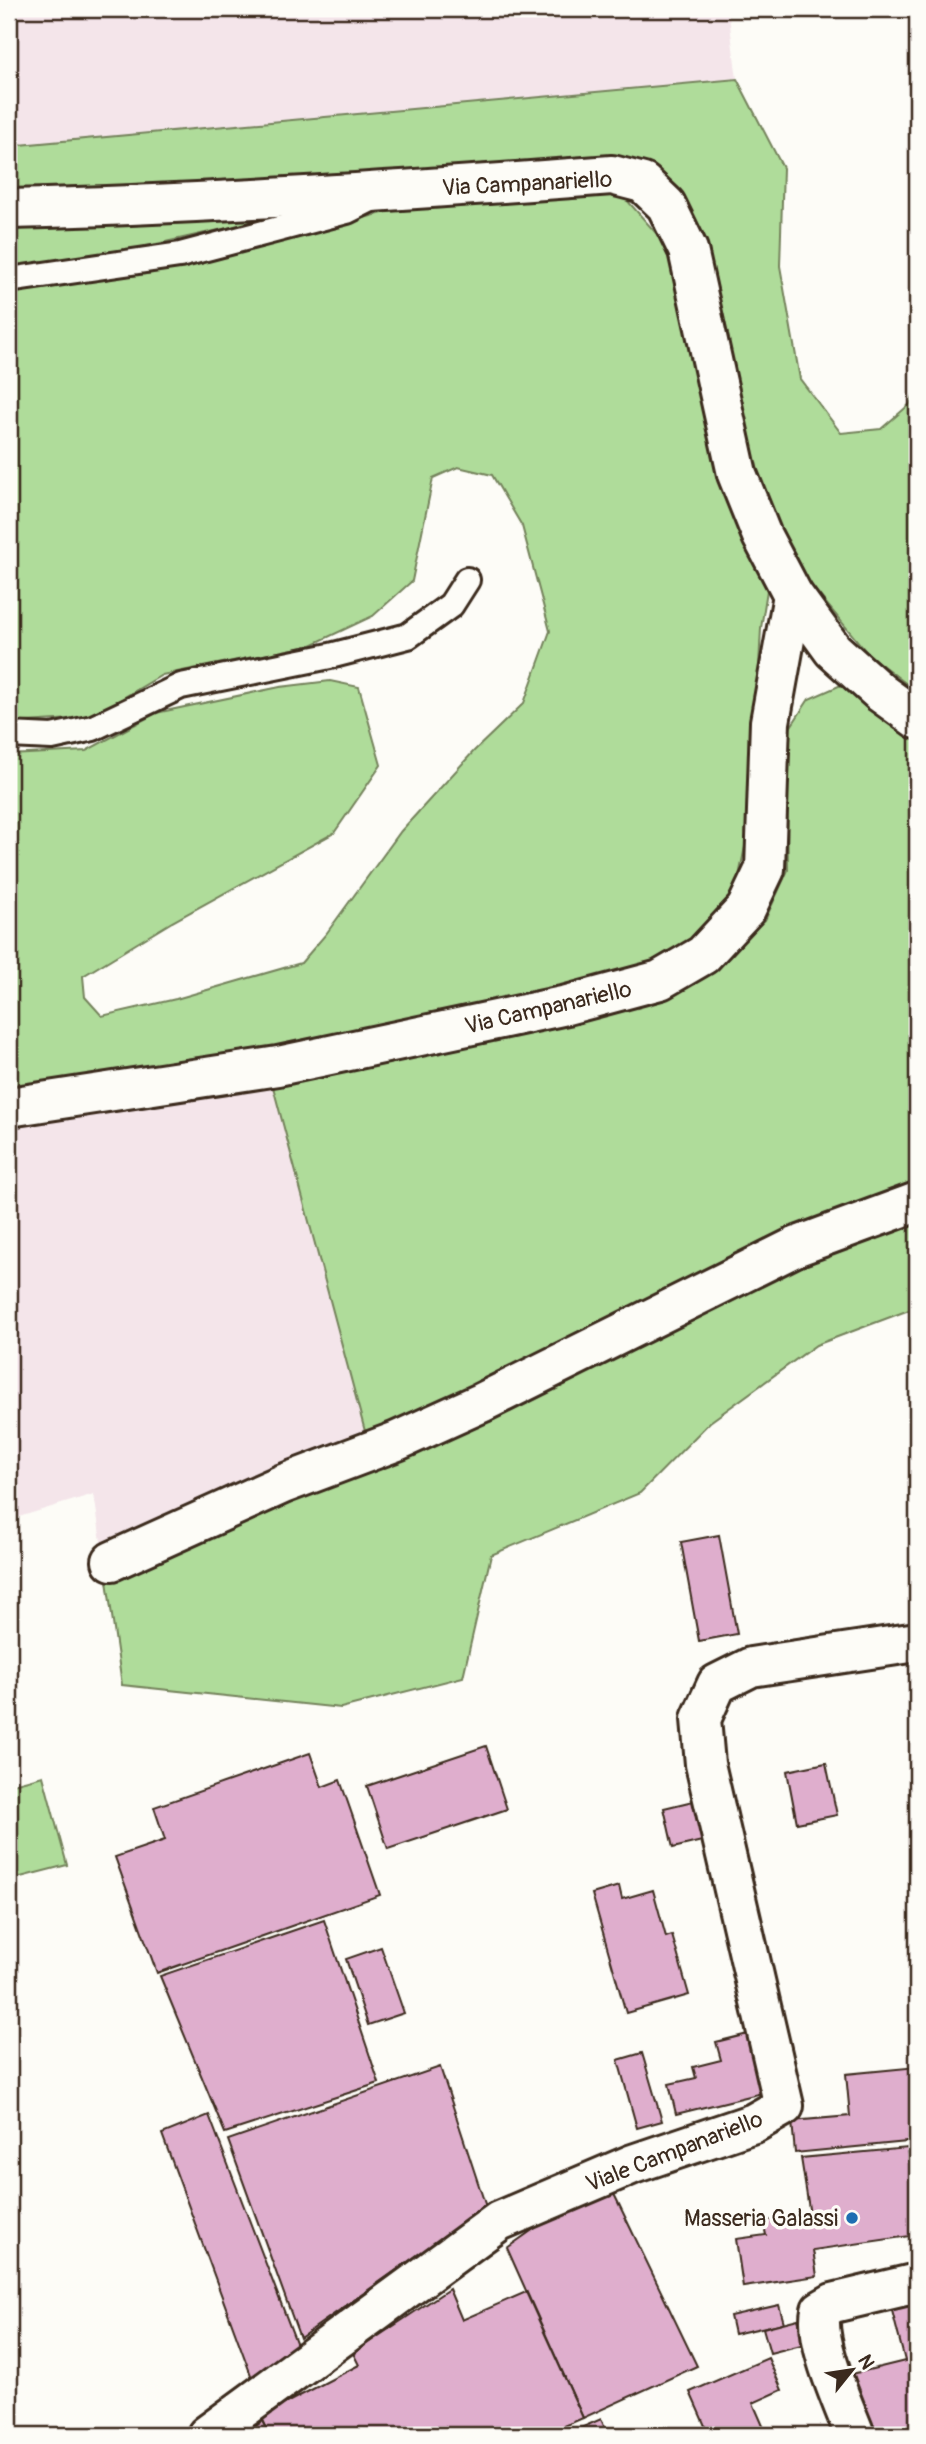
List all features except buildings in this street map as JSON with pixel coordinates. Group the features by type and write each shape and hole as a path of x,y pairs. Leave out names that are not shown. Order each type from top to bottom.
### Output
{"street":[{"name":"Via Campanariello","path":"9,209 385,192 612,175 643,183 666,205 688,250 737,474 762,536 793,595 833,650 880,693 917,719"},
{"name":"Via Campanariello","path":"9,1107 278,1066 567,1005 660,980 703,955 746,909 765,869 770,722 793,595"},
{"path":"113,1561 283,1484 397,1441 481,1403 795,1247 917,1202"},
{"name":"Viale Campanariello","path":"208,2435 499,2221 633,2164 754,2123 785,2106 705,1764 701,1718 717,1684 751,1667 917,1642"},
{"path":"855,2435 824,2349 819,2323 821,2310 833,2303 917,2283"}],"lane":[{"path":"9,280 180,255 347,211 385,192"},
{"path":"9,735 52,737 93,728 181,686 330,656 408,636 451,605 467,580"}],"shaded area":[{"path":"9,9 728,9 737,79 9,146"},
{"path":"272,1083 366,1435 103,1555 94,1494 9,1520 9,1122"}],"green space":[{"path":"737,79 783,168 780,266 800,379 841,433 881,429 910,404 917,385 917,692 869,655 795,566 755,479 683,198 653,166 621,160 9,199 9,146"},
{"path":"602,188 626,199 663,241 684,282 719,473 730,511 768,584 761,628 751,817 734,901 703,942 656,963 413,1025 9,1088 9,755 86,751 156,713 280,687 330,681 359,687 381,765 334,833 172,922 83,976 85,997 102,1016 176,999 301,963 326,934 401,831 474,751 524,703 550,631 522,526 492,475 458,467 433,478 412,581 373,616 309,646 162,675 89,718 9,723 9,291 153,273 398,209"},
{"path":"348,201 112,254 9,269 9,219"},
{"path":"850,684 917,737 917,1184 366,1435 272,1083 683,986 765,920 788,870 786,734 809,699 841,685"},
{"path":"917,1221 917,1307 816,1345 710,1422 640,1493 491,1555 463,1677 341,1708 122,1685 106,1574 861,1238"},
{"path":"43,1776 67,1865 9,1880 9,1785"}],"place":[{"name":"Masseria Galassi","path":"852,2218"}]}
